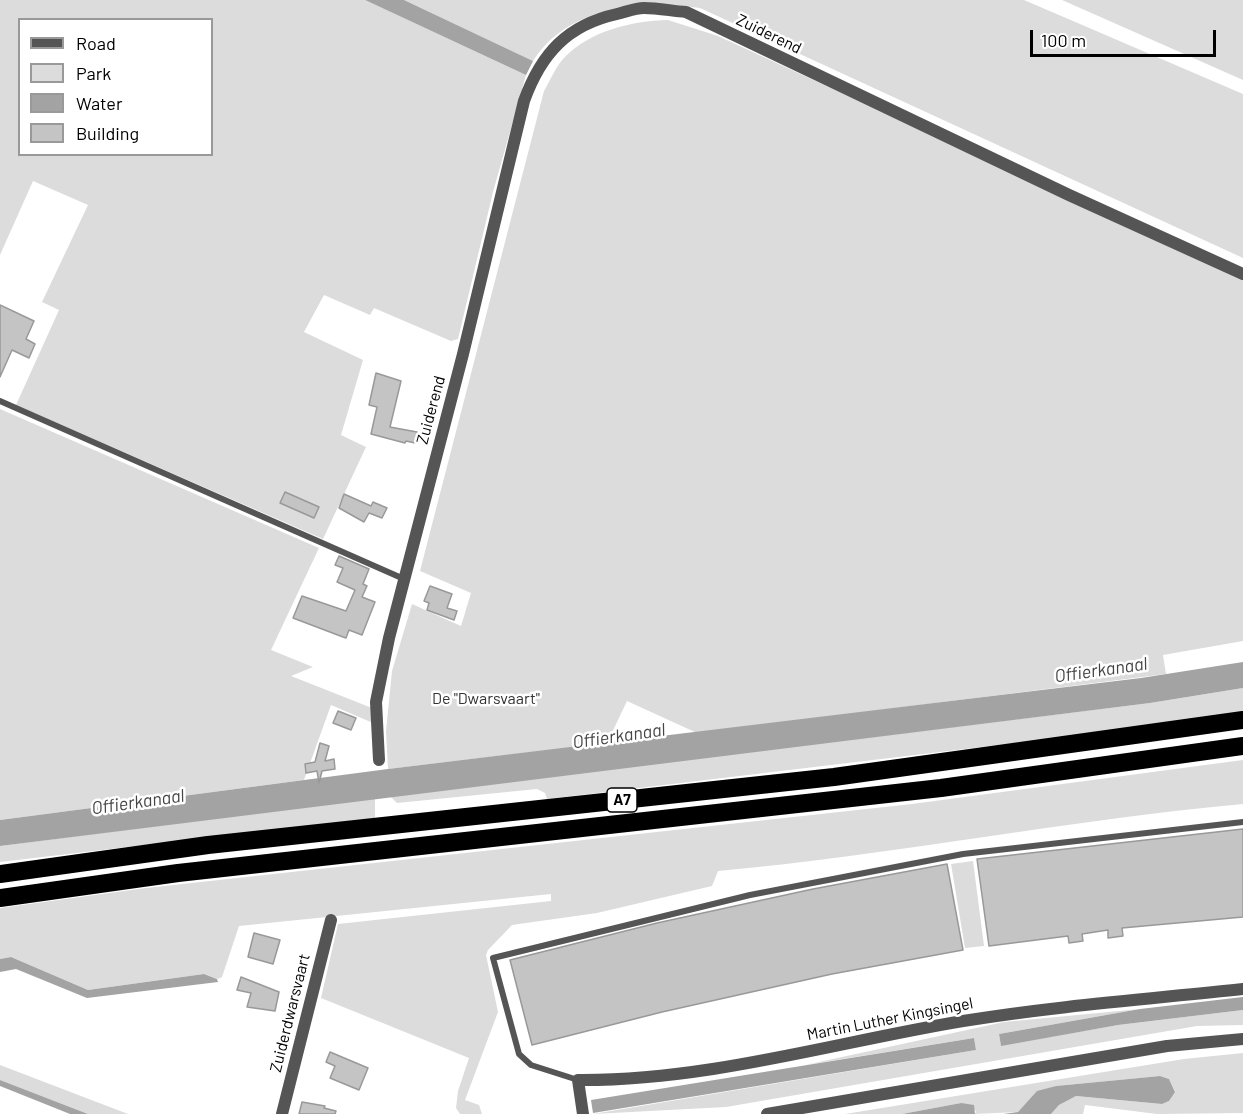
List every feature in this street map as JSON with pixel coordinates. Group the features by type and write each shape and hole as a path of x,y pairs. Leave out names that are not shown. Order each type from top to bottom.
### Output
{"highway":[{"name":"A7","path":"0,874 219,844 845,775 1243,720"},
{"name":"A7","path":"0,898 178,873 941,788 1243,746"}],"street":[{"name":"Zuiderend","path":"379,760 376,702 404,580 524,101 534,73 558,42 597,18 642,8 686,12 1069,195 1243,274"},
{"name":"Zuiderdwarsvaart","path":"282,1114 331,920"},
{"name":"Martin Luther Kingsingel","path":"578,1080 636,1078 717,1067 1041,1009 1243,989"},
{"path":"767,1114 1167,1046 1243,1039"},
{"path":"578,1080 583,1114"}],"lane":[{"path":"0,401 404,580"},
{"path":"578,1080 531,1065 519,1054 493,958 750,896 963,854 1243,822"}],"green space":[{"path":"0,0 365,0 526,75 493,192 458,339 451,341 374,308 370,315 324,295 304,332 363,360 341,435 366,447 323,539 16,405 59,310 42,302 88,205 33,181 0,255"},
{"path":"404,0 1024,0 1243,94 1243,258 700,8 654,5 608,11 566,28 548,43 533,61"},
{"path":"1062,0 1243,0 1243,80"},
{"name":"De \"Dwarsvaart\"","path":"668,20 718,36 1243,278 1243,641 1163,655 1166,674 697,733 627,701 607,743 388,769 386,731 392,671 412,604 461,626 471,593 420,571 544,91 563,59 585,41 625,25"},
{"path":"0,409 319,548 271,650 313,667 291,676 372,708 373,723 331,705 304,780 0,820"},
{"path":"1243,688 1243,712 1040,740 547,799 545,793 537,789 397,803 390,796 1150,703"},
{"path":"1243,760 1243,804 1111,819 850,856 718,871 712,886 597,913 512,925 486,955 498,1012 465,1100 479,1105 482,1114 460,1114 456,1108 458,1091 469,1058 321,998 338,924 551,901 551,894 239,926 222,977 218,979 204,974 88,990 11,957 0,959 0,908 146,888 912,804"},
{"path":"375,798 375,818 0,862 0,846"},
{"path":"973,861 984,946 965,948 951,864"},
{"path":"1140,1009 999,1034 1001,1045 1118,1025 1243,1010 1243,1025 1197,1026 726,1107 593,1114 976,1050 974,1038 805,1065 1004,1022"},
{"path":"1243,1053 1243,1113 1157,1114 1085,1105 1083,1114 1051,1114 1059,1105 1076,1096 1162,1104 1169,1101 1175,1091 1169,1079 1160,1076 1056,1086 1037,1092 1018,1112 975,1114 976,1111 961,1103 902,1114 845,1114 1184,1059"},
{"path":"0,1065 128,1114 88,1114 0,1080"}],"water":[{"path":"365,0 404,0 533,61 526,75"},
{"name":"Offierkanaal","path":"1243,662 1243,688 1150,703 0,846 0,820 388,769 1141,678"},
{"path":"11,957 88,990 204,974 217,979 218,982 87,998 16,969 0,972 0,959"},
{"path":"1243,997 1243,1010 1118,1025 1001,1046 999,1034 1140,1009"},
{"path":"974,1038 976,1050 593,1113 591,1100"},
{"path":"1160,1076 1169,1079 1175,1092 1169,1101 1162,1104 1076,1096 1059,1105 1051,1114 1003,1114 1018,1112 1037,1091 1056,1086"},
{"path":"0,1080 88,1114 70,1114 0,1086"},
{"path":"961,1103 974,1105 975,1114 902,1114"}],"building":[{"path":"0,305 34,321 26,339 35,344 29,358 12,350 0,377"},
{"path":"376,373 401,381 390,427 417,432 415,443 406,441 405,443 371,434 377,407 369,405"},
{"path":"285,492 319,507 314,518 280,503"},
{"path":"344,494 371,506 373,502 387,508 382,518 369,513 364,522 339,508"},
{"path":"339,556 369,569 363,584 367,586 362,597 375,602 362,635 349,630 346,638 293,618 302,596 346,611 355,590 337,582 343,568 335,565"},
{"path":"430,586 452,594 447,608 457,611 454,620 427,610 429,603 424,601"},
{"path":"338,711 356,718 351,730 333,723"},
{"path":"320,743 329,746 325,761 334,759 335,769 322,771 319,783 317,771 306,773 305,764 315,762"},
{"path":"1243,829 1243,917 1122,928 1123,936 1108,938 1108,930 1082,934 1083,941 1069,943 1068,936 989,946 977,859"},
{"path":"947,864 963,950 832,974 662,1012 532,1045 510,960 657,923 813,889"},
{"path":"254,933 280,940 273,964 248,957"},
{"path":"241,977 279,992 275,1011 247,1007 251,993 237,990"},
{"path":"330,1052 368,1068 359,1090 330,1078 335,1066 326,1062"},
{"path":"302,1102 325,1106 324,1108 336,1111 335,1114 299,1114"}]}
